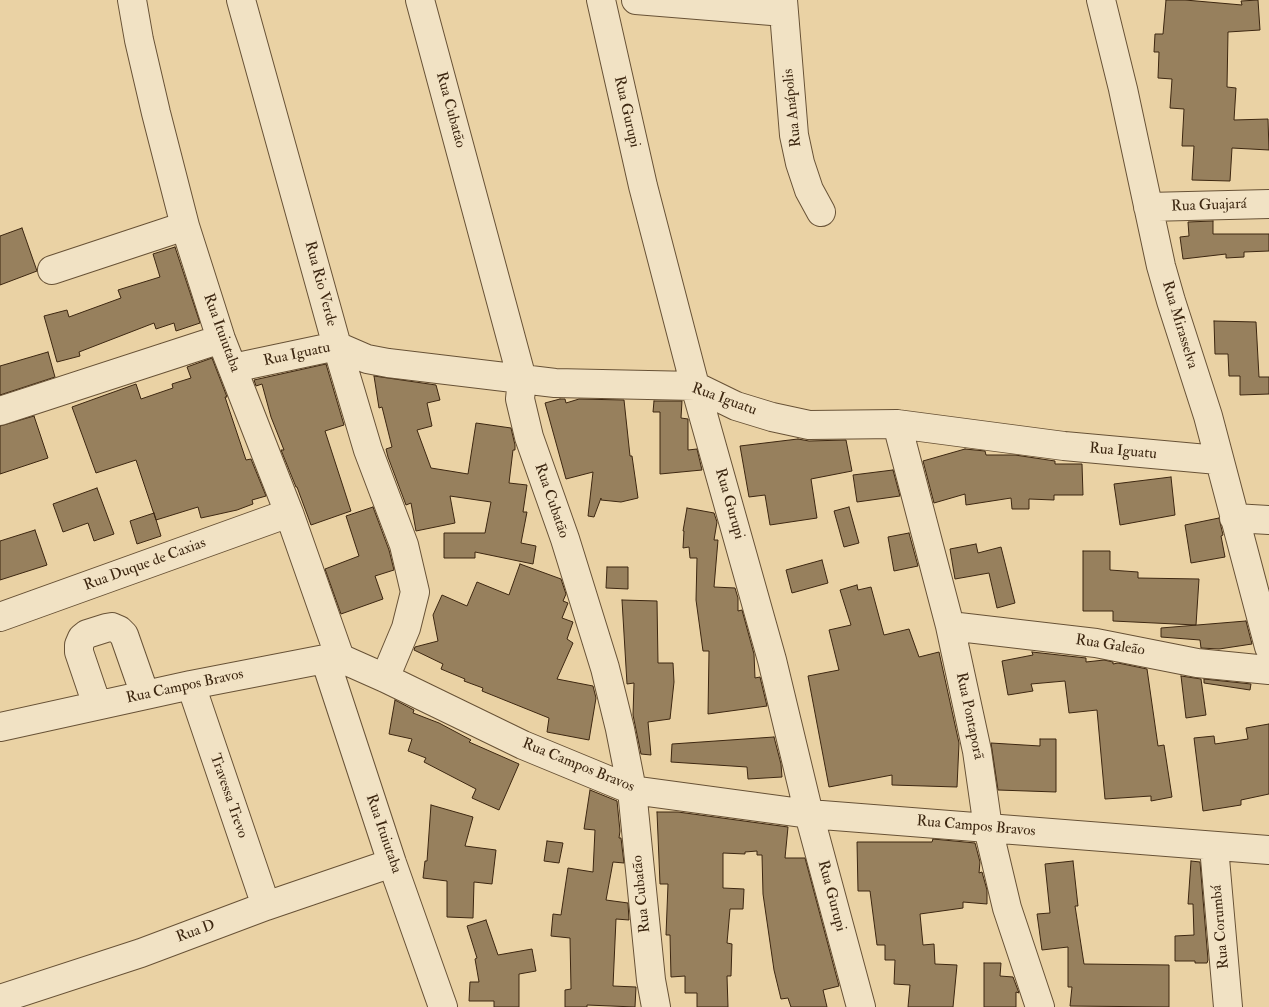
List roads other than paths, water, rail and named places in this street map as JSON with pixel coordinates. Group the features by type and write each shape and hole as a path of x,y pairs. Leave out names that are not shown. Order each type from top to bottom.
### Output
{"street":[{"name":"Rua Ituiutaba","path":"132,0 156,113 185,226 221,339 289,514 392,863 443,1007"},
{"name":"Rua Rio Verde","path":"242,0 337,346 368,450 404,545 415,592 406,628 385,678"},
{"name":"Rua Cubatão","path":"420,0 522,379 520,399 529,437 565,539 606,668 632,790 651,980 656,1007"},
{"name":"Rua Gurupi","path":"601,0 643,186 695,386 763,626 809,814 861,1007"},
{"path":"636,0 784,6"},
{"name":"Rua Mirasselva","path":"1101,0 1171,301 1208,416 1218,460 1269,647"},
{"name":"Rua Anápolis","path":"784,6 794,135 800,163 809,190 821,212"},
{"name":"Rua Guajará","path":"1148,207 1269,204"},
{"path":"52,270 185,226"},
{"path":"0,411 221,339"},
{"name":"Rua Iguatu","path":"233,368 337,346 367,358 388,363 522,379 587,385 695,386 736,406 772,417 809,425 897,424 1064,446 1218,460"},
{"name":"Rua Pontaporã","path":"897,424 950,626 977,751 988,828 1008,908 1040,1007"},
{"name":"Rua Duque de Caxias","path":"0,617 289,514"},
{"path":"1234,518 1269,520"},
{"name":"Rua Galeão","path":"950,626 1096,642 1196,663 1269,670"},
{"path":"98,706 79,652 79,644 87,634 106,628 112,627 124,635 145,695"},
{"name":"Rua Campos Bravos","path":"0,727 191,685 332,659 385,678 523,745 632,790 809,814 1269,850"},
{"name":"Travessa Trevo","path":"191,685 266,906"},
{"name":"Rua Corumbá","path":"1214,847 1228,1007"},
{"name":"Rua D","path":"0,999 141,953 266,906 392,863"}]}
